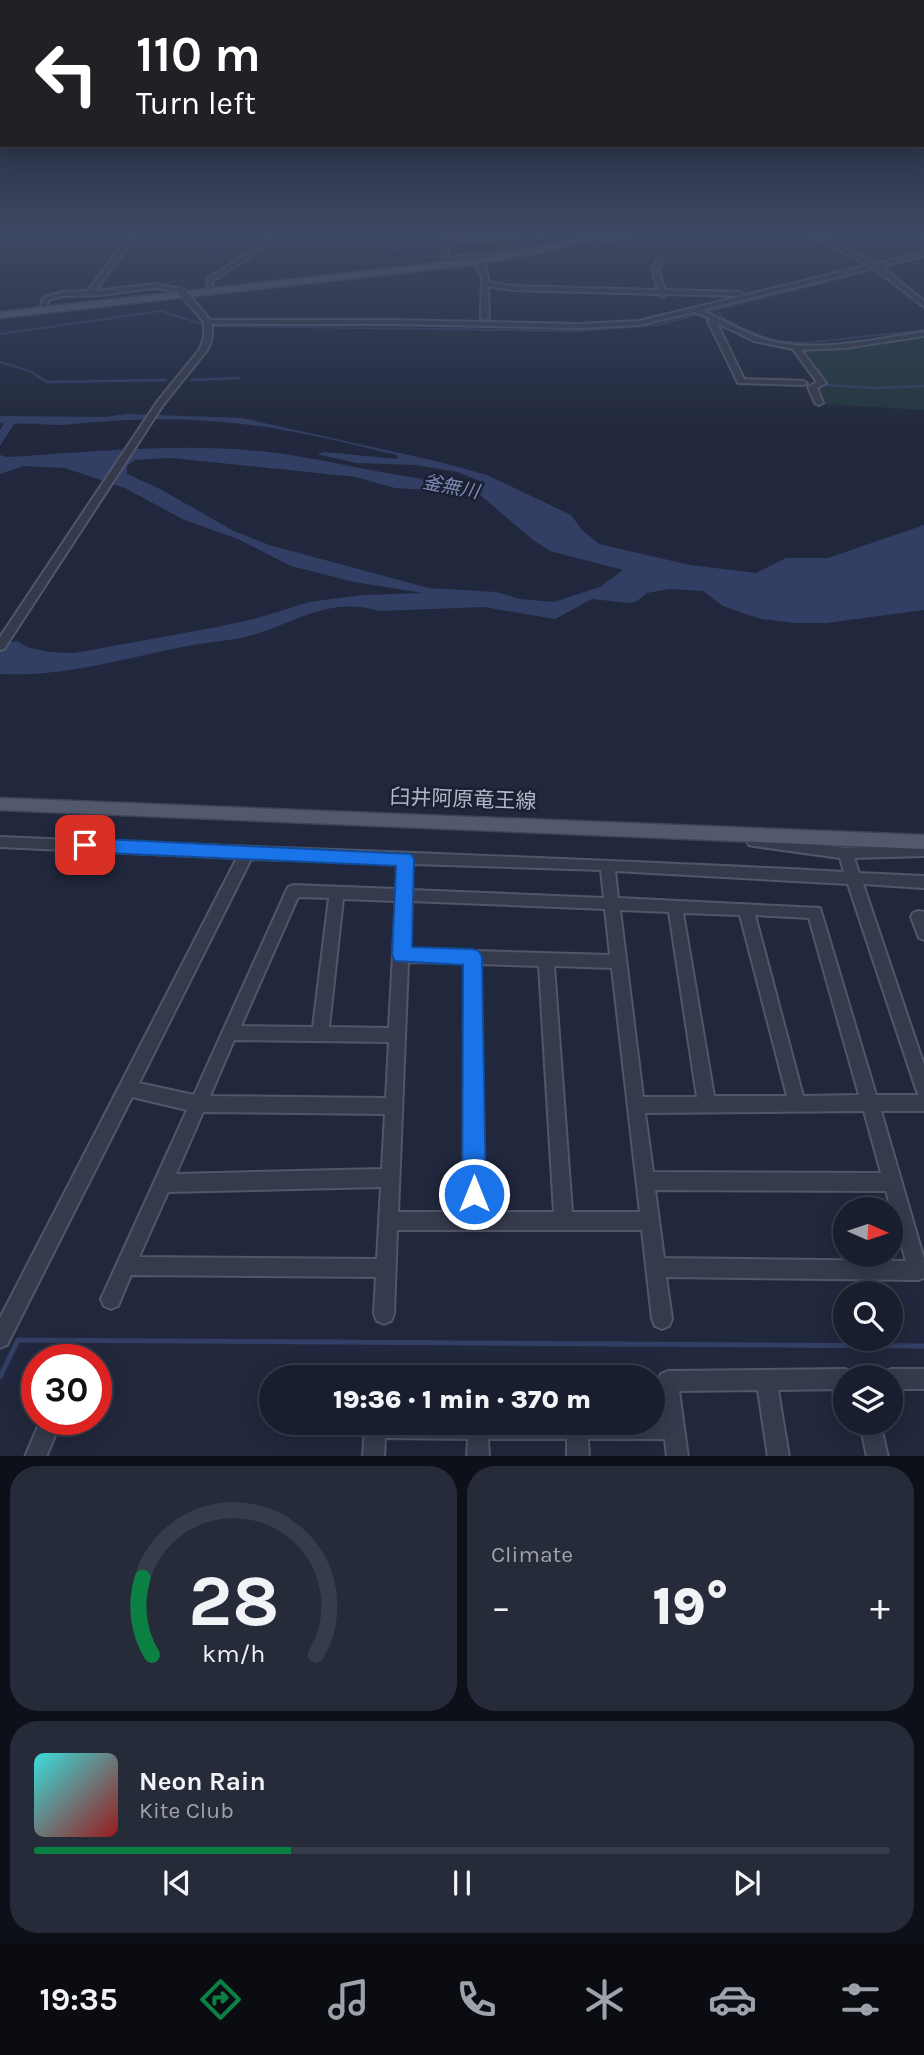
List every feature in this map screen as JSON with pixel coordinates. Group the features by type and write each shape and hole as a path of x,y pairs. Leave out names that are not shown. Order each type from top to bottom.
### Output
{"main road":[{"path":"0,315 105,302"},
{"name":"臼井阿原竜王線","path":"0,804 924,842"}],"street":[{"path":"43,302 43,309"},
{"path":"0,646 169,394 204,349 208,337 208,322 191,302"},
{"path":"485,302 485,318"},
{"path":"208,322 580,326 639,323 732,302"},
{"path":"697,310 767,342 795,347 924,334"},
{"path":"714,318 712,321 741,381 803,383"},
{"path":"795,347 822,383 812,387 819,402"},
{"path":"726,833 738,839 845,853 924,851"},
{"path":"0,842 607,865 924,882"},
{"path":"0,1338 246,853"},
{"path":"845,853 924,1090"},
{"path":"384,1314 405,859"},
{"path":"607,865 662,1319"},
{"path":"111,1299 293,891 815,912 918,1271 656,1267"},
{"path":"320,1034 337,892"},
{"path":"675,906 707,1104"},
{"path":"746,909 797,1104"},
{"path":"924,918 918,917 924,934"},
{"path":"402,955 619,962"},
{"path":"472,957 474,1220"},
{"path":"546,960 564,1220"},
{"path":"230,1033 398,1035"},
{"path":"127,1088 198,1104 394,1106"},
{"path":"637,1105 924,1103"},
{"path":"163,1183 391,1178"},
{"path":"646,1181 892,1182"},
{"path":"389,1221 651,1220"},
{"path":"126,1266 386,1268"},
{"path":"678,1456 668,1381 833,1379"},
{"path":"903,1379 924,1379"},
{"path":"766,1380 779,1456"},
{"path":"665,1429 674,1429"},
{"path":"35,1456 45,1435"},
{"path":"373,1456 374,1435"},
{"path":"478,1435 478,1456"},
{"path":"577,1435 578,1456"},
{"path":"873,1435 878,1456"}],"shaded area":[{"path":"924,336 924,410 824,404 815,387 822,385 801,350"}],"water":[{"name":"釜無川","path":"126,414 242,418 440,462 487,475 571,515 583,531 599,544 690,565 756,573 786,558 828,558 924,525 924,610 826,623 795,623 745,614 723,606 703,591 669,589 647,593 637,601 629,603 592,599 555,619 484,607 379,611 341,607 308,614 241,638 186,646 64,671 0,674 0,644 17,641 27,647 49,652 75,653 217,627 309,602 362,595 423,593 354,582 291,566 238,539 184,520 125,488 65,468 24,466 0,474 0,455 7,457 171,448 236,449 296,456 431,480 485,483 457,472 416,465 356,463 317,454 324,452 397,459 398,455 324,438 228,422 139,420 66,425 14,424 0,446 0,430 4,424 0,423 0,416 105,417","holes":["171,458 356,477 395,488 478,493 550,551 623,570 600,587 554,602 520,599 496,592 429,588 269,545 232,530 160,489 127,474 127,466 135,460"]}],"waterway":[{"path":"214,326 580,331 657,325 748,302"},
{"path":"0,334 161,311 202,324"},
{"path":"718,312 725,320 737,325"},
{"path":"742,328 774,341 806,343 924,330"},
{"path":"0,362 30,371 40,378"},
{"path":"38,376 47,382 166,380"},
{"path":"191,380 239,378"},
{"path":"824,385 876,388 924,386"},
{"path":"0,1377 18,1340 924,1346"}],"route":[{"path":"85,845 405,859 402,955 472,957 474,1194"}]}
